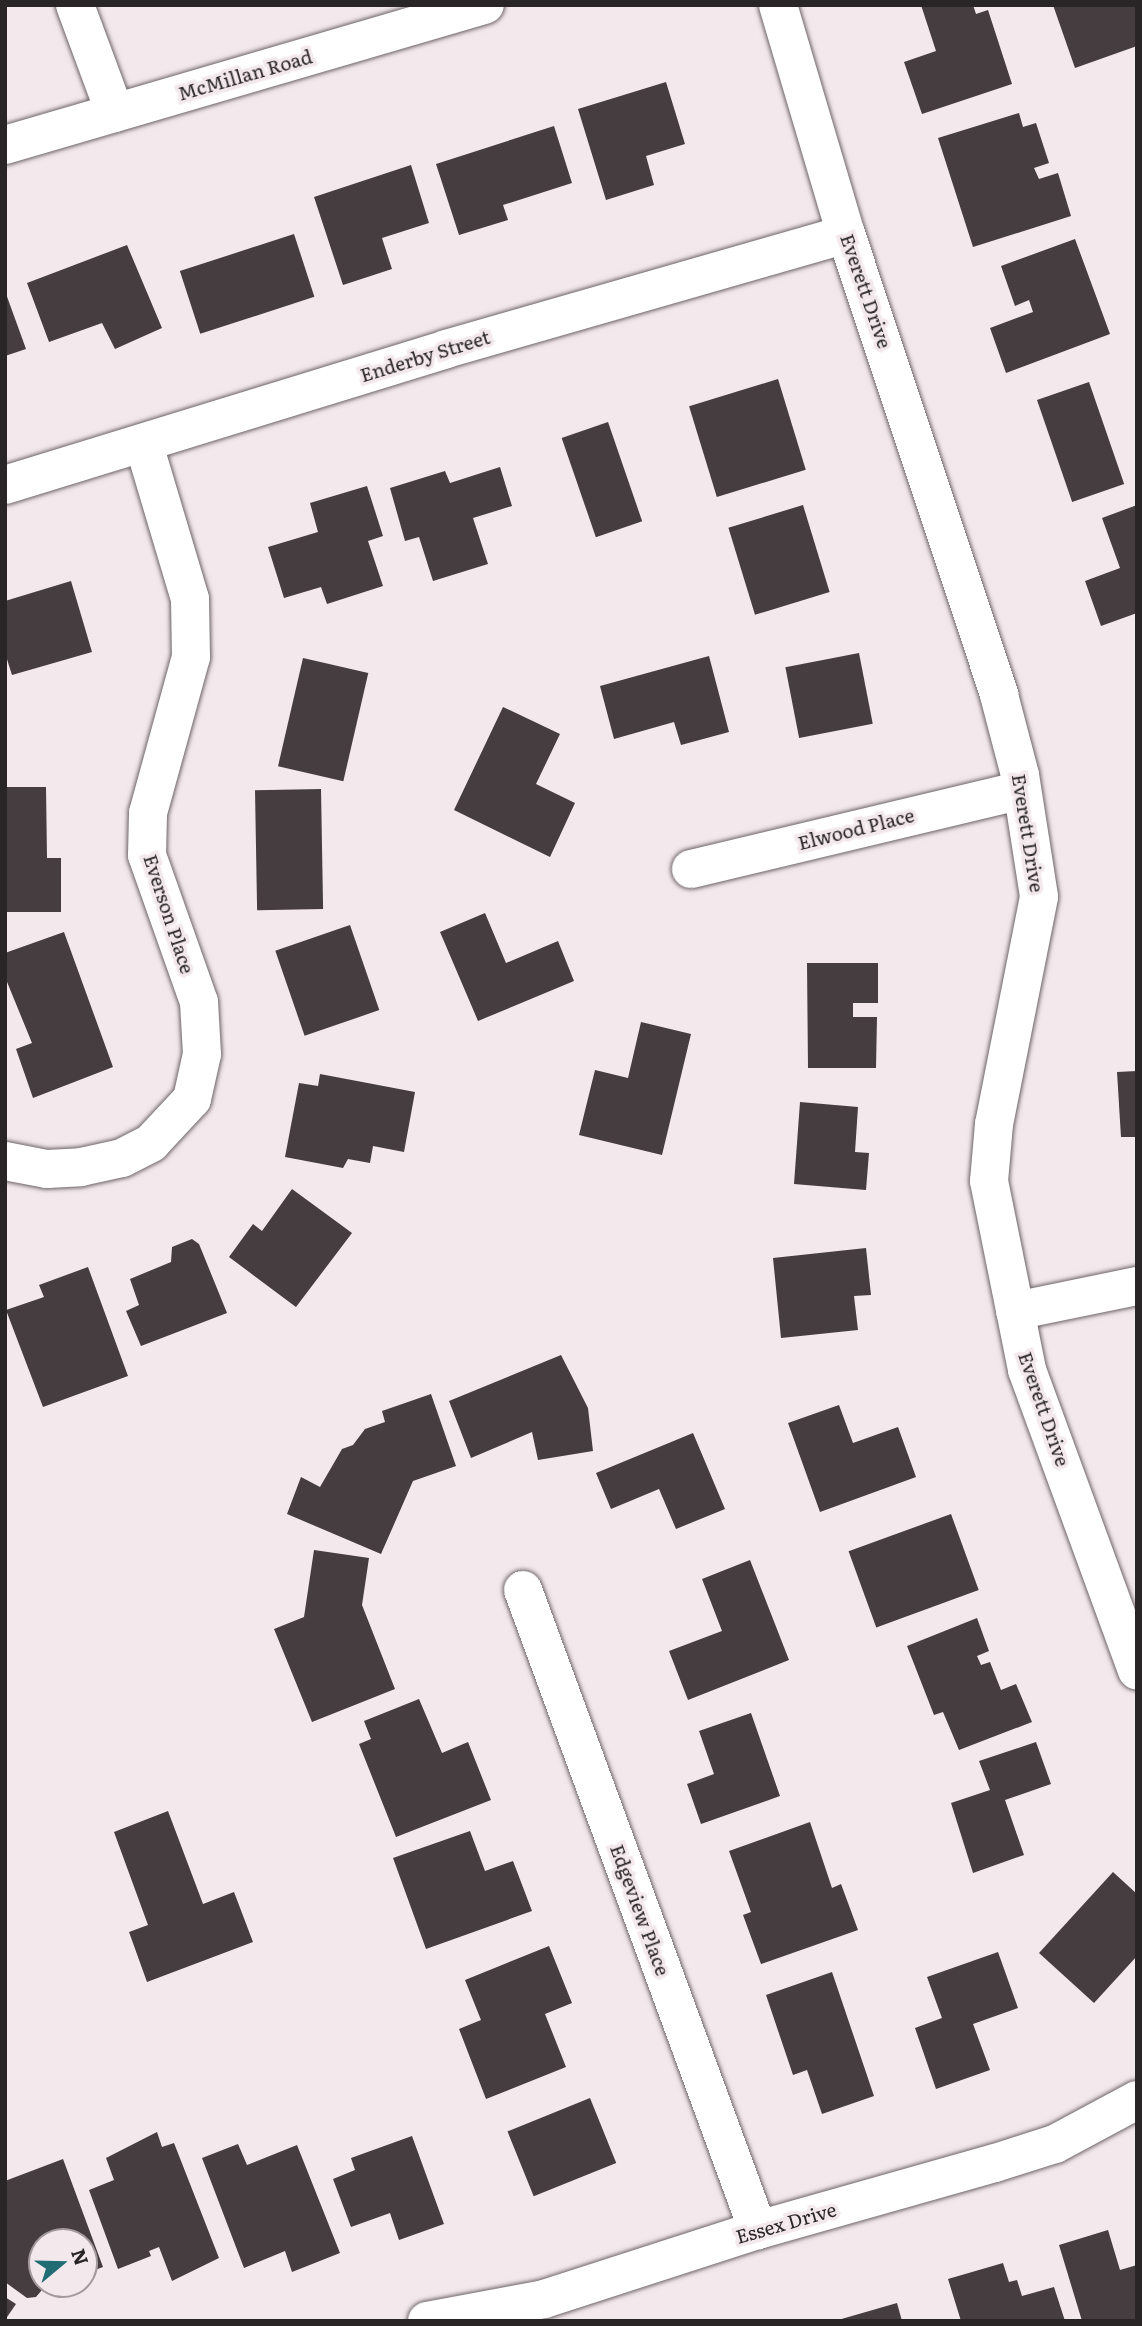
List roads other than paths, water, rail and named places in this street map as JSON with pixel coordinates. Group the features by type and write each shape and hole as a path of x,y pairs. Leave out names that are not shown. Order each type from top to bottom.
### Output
{"street":[{"path":"75,5 115,113"},
{"name":"McMillan Road","path":"5,145 485,5"},
{"name":"Everett Drive","path":"778,5 846,233 999,695 1022,790 1039,897 994,1124 989,1181 1027,1370 1137,1671"},
{"name":"Enderby Street","path":"5,485 144,445 446,349 846,233"},
{"name":"Everson Place","path":"5,1161 47,1169 81,1167 122,1157 151,1143 192,1099 202,1054 199,1002 147,855 148,813 191,657 190,599 144,445"},
{"name":"Elwood Place","path":"691,869 1022,790"},
{"path":"1015,1311 1137,1286"},
{"name":"Edgeview Place","path":"523,1590 758,2230"},
{"name":"Essex Drive","path":"426,2321 544,2300 758,2230 1055,2144 1137,2100"}]}
